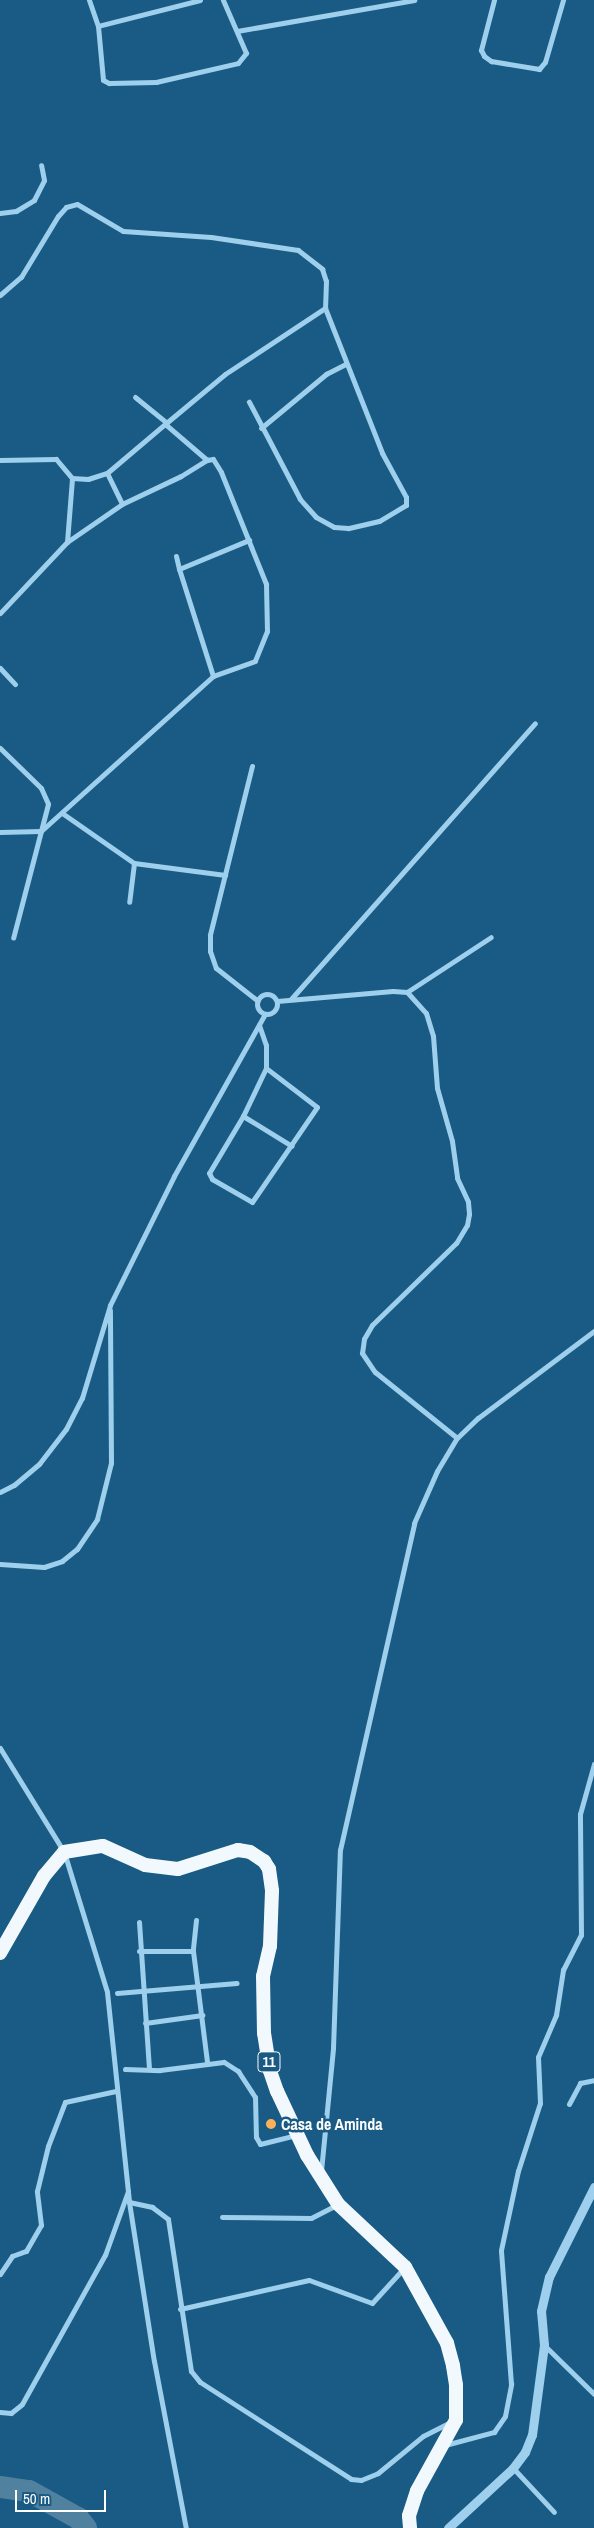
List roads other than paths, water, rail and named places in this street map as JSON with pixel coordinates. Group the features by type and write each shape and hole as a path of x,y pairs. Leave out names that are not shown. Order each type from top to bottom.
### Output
{"highway":[{"name":"11","path":"64,1852 103,1846 145,1865 178,1869 238,1850 250,1852 264,1861 269,1869 272,1913 263,1976 264,2033 270,2071 297,2135 321,2181 338,2204 405,2267 447,2343 456,2385 456,2420 445,2445 417,2491 409,2516 410,2528"},
{"path":"0,1954 44,1876 64,1852"}],"street":[{"path":"89,0 98,26 103,80 109,83 156,82 238,63 246,53 223,0"},
{"path":"98,26 200,0"},
{"path":"237,31 414,0"},
{"path":"494,0 481,50 484,56 491,61 539,68 545,62 563,0"},
{"path":"0,214 16,210 34,200 44,180 42,165"},
{"path":"1,293 26,269 58,216 77,204 124,231 210,237 298,250 322,269 326,281 325,308 346,364 357,383 382,453 406,497 404,508 379,521 359,526 334,526 324,522 309,511 300,499 249,402"},
{"path":"72,478 88,479 107,473 225,374 325,308"},
{"path":"261,428 326,374 346,364"},
{"path":"135,397 207,460"},
{"path":"0,460 56,459 72,478 67,542"},
{"path":"0,613 67,542 122,504 181,476 207,460 213,459 221,472 266,584 268,631 255,661 213,676 41,831 0,832"},
{"path":"107,473 122,504"},
{"path":"179,569 249,540"},
{"path":"176,556 213,676"},
{"path":"0,668 15,684"},
{"path":"290,1000 535,723"},
{"path":"0,748 46,796 48,804 13,938"},
{"path":"252,766 210,935 211,961 233,984 258,1002 259,1009 265,1014"},
{"path":"62,813 134,863 225,875"},
{"path":"129,902 134,863"},
{"path":"258,1002 266,994 277,1001 360,992 407,992 491,937"},
{"path":"407,992 426,1013 433,1036 437,1088 452,1141 457,1178 468,1202 469,1214 467,1225 456,1243 372,1325 364,1339 362,1353 375,1372 457,1438"},
{"path":"0,1492 14,1485 40,1464 66,1429 82,1398 110,1304 174,1176 258,1025 265,1014 276,1009 277,1001"},
{"path":"258,1025 266,1045 266,1068 243,1116 209,1173 212,1179 248,1202 256,1199 317,1107 266,1068"},
{"path":"243,1116 292,1146"},
{"path":"0,1564 44,1567 62,1561 77,1549 98,1519 111,1463 110,1304"},
{"path":"321,2181 333,2048 337,1882 349,1800 414,1523 437,1471 457,1438 478,1418 594,1331"},
{"path":"0,1748 64,1852 107,1992 129,2202 154,2361 186,2528"},
{"path":"445,2445 494,2432 505,2416 511,2384 501,2250 518,2170 540,2103 538,2058 556,2015 563,1970 581,1934 580,1814 594,1764"},
{"path":"196,1920 193,1951 207,2062"},
{"path":"139,1922 139,1951 149,2068"},
{"path":"139,1951 193,1951"},
{"path":"117,1992 198,1984 237,1983"},
{"path":"145,2023 202,2015"},
{"path":"125,2069 149,2068 160,2070 207,2062 224,2062 238,2071 250,2085 255,2096 256,2137 260,2144 297,2135"},
{"path":"569,2104 580,2083 594,2080"},
{"path":"0,2274 12,2256 26,2251 41,2225 37,2191 48,2146 65,2102 116,2091"},
{"path":"0,2412 11,2413 27,2396 105,2255 128,2188"},
{"path":"448,2528 513,2468 525,2452 532,2435 544,2345 540,2311 549,2277 594,2188"},
{"path":"129,2202 152,2207 167,2217 191,2371 200,2382 352,2479 361,2480 378,2473 423,2436 456,2420"},
{"path":"222,2217 311,2218 338,2204"},
{"path":"180,2309 309,2280 372,2302 405,2267"},
{"path":"544,2345 594,2394"},
{"path":"513,2468 554,2512"}],"waterway":[{"path":"0,2487 29,2491 78,2518 86,2528"}],"place":[{"name":"Casa de Aminda","path":"271,2124"}]}
